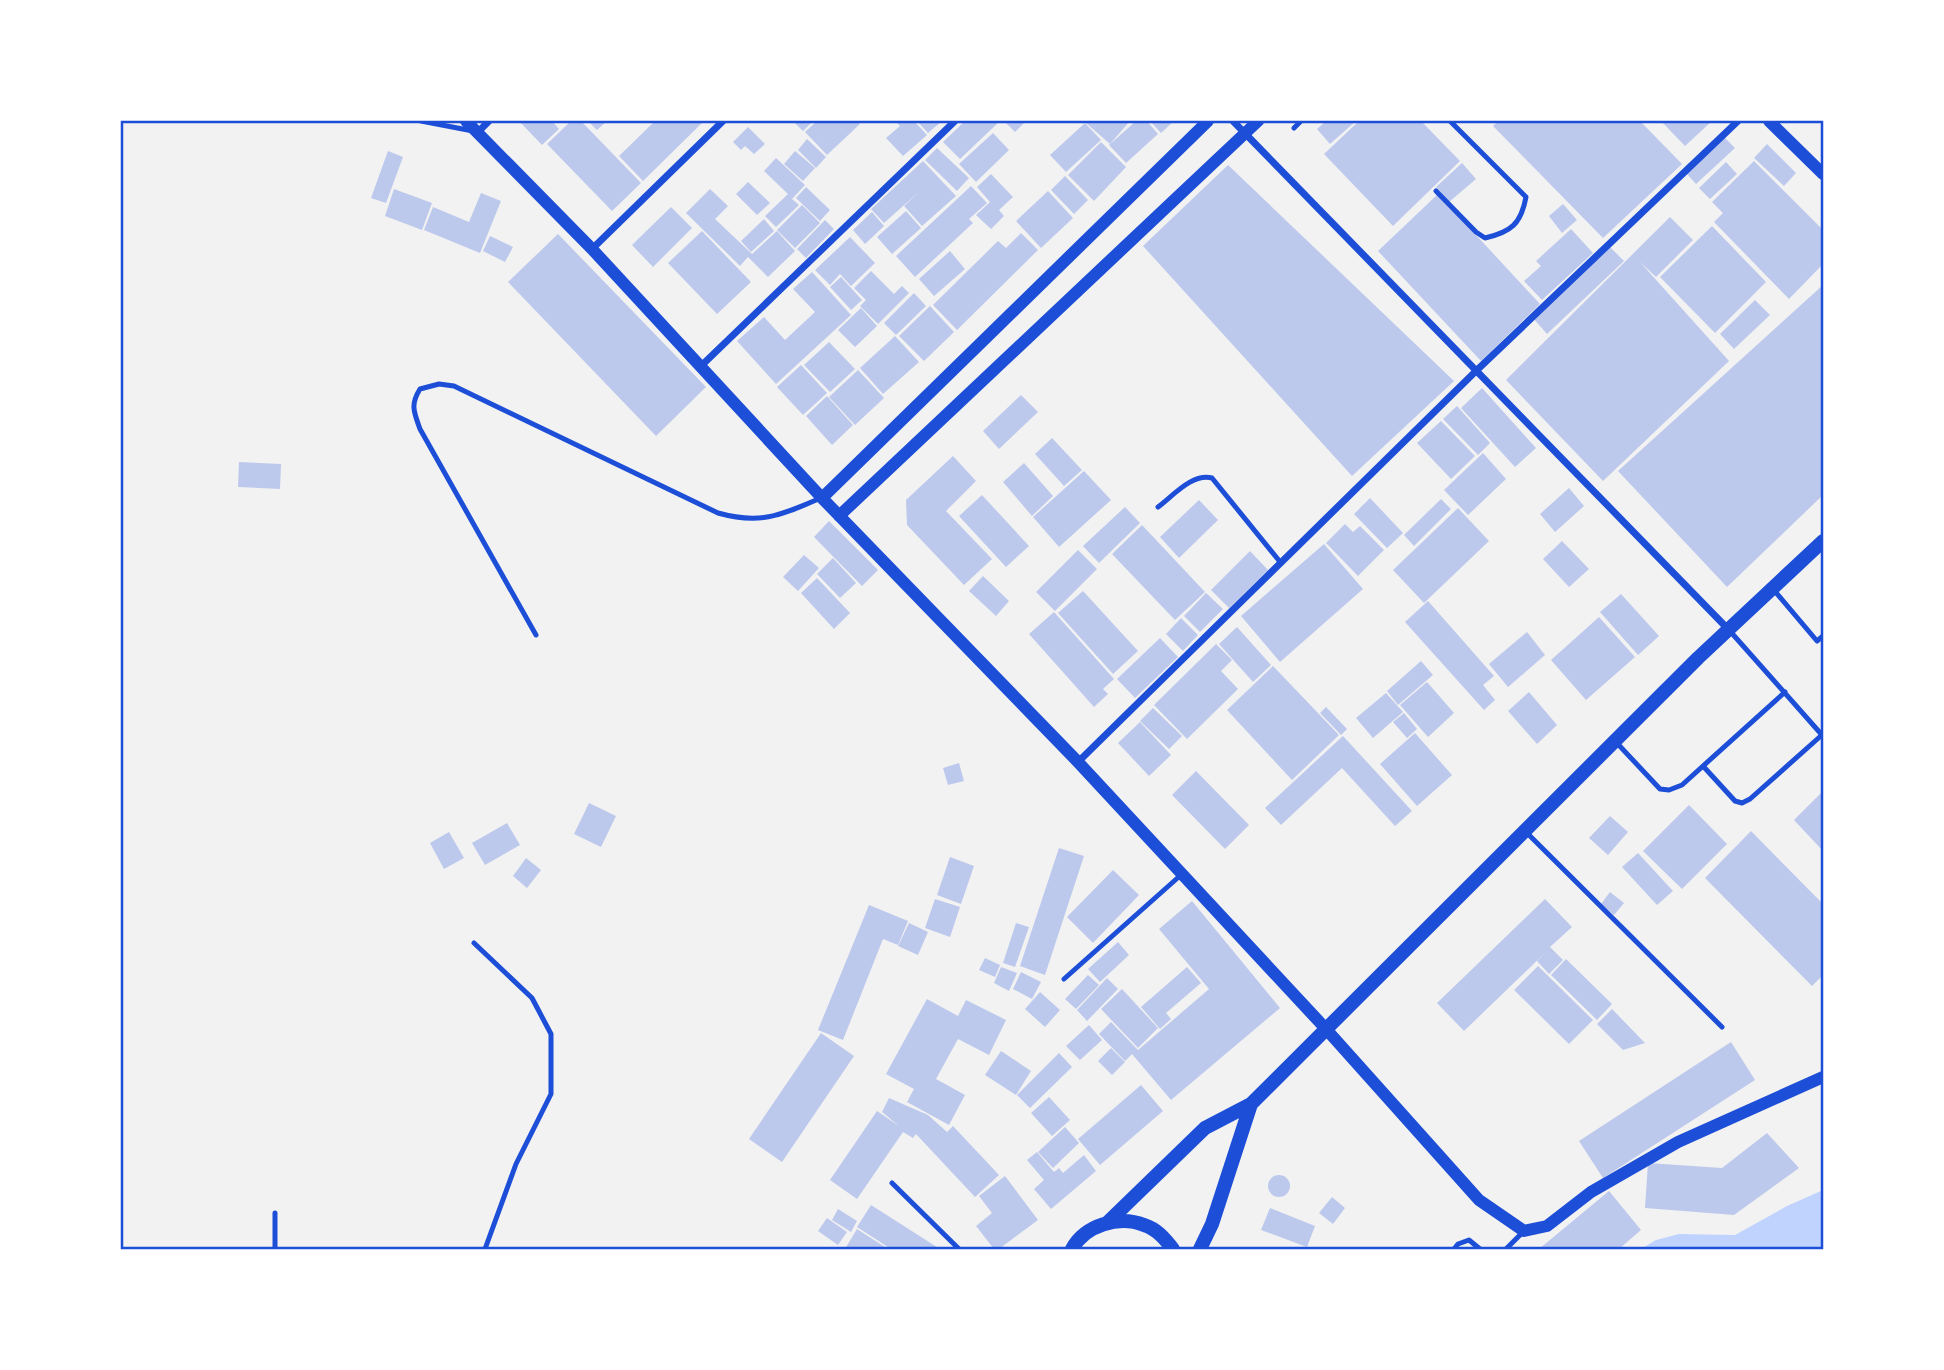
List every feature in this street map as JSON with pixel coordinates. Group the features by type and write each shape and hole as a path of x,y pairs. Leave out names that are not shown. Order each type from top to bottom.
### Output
{"main road":[{"path":"1107,1223 1205,1128 1251,1104 1728,629 1823,541"},
{"path":"1200,1249 1212,1224 1251,1104"},
{"path":"1072,1249 1089,1231 1107,1223 1126,1221 1145,1225 1162,1236 1173,1249"}],"street":[{"path":"466,121 592,249 839,516 1079,762 1326,1029 1479,1200 1524,1231 1547,1226 1591,1192 1678,1142 1823,1077"},
{"path":"478,132 489,121"},
{"path":"592,249 723,121"},
{"path":"700,367 954,121"},
{"path":"822,498 1208,121"},
{"path":"1233,121 1728,629"},
{"path":"839,516 1258,121"},
{"path":"1079,762 1476,371 1738,121"},
{"path":"1769,121 1823,174"}],"lane":[{"path":"423,121 478,132"},
{"path":"1294,128 1301,121"},
{"path":"1436,191 1485,238 1512,228 1523,214 1526,197 1451,121"},
{"path":"536,635 420,429 414,413 414,399 420,389 439,384 454,386 718,513 741,520 762,519 788,512 822,498"},
{"path":"1158,507 1194,480 1205,476 1212,478 1280,563"},
{"path":"1773,589 1823,648"},
{"path":"1703,766 1735,801 1742,803 1750,799 1822,735 1728,629"},
{"path":"1817,641 1823,636"},
{"path":"1615,741 1660,789 1669,790 1682,785 1784,692"},
{"path":"1525,831 1722,1027"},
{"path":"1064,979 1182,874"},
{"path":"474,943 532,998 551,1034 551,1094 516,1164 485,1249"},
{"path":"891,1183 959,1249"},
{"path":"275,1213 275,1249"},
{"path":"1506,1249 1524,1231"},
{"path":"1454,1249 1458,1244 1469,1240 1480,1249"}],"water":[{"path":"1823,1190 1823,1249 1641,1249 1656,1240 1679,1234 1735,1235 1787,1206"}],"building":[{"path":"519,121 552,121 559,129 542,145"},
{"path":"571,121 581,121 641,183 612,211 547,144"},
{"path":"588,121 607,121 597,130"},
{"path":"655,121 704,121 643,181 619,156"},
{"path":"793,121 813,121 803,131"},
{"path":"817,121 857,121 860,124 827,155 805,132"},
{"path":"895,121 914,121 927,135 903,156 886,138 900,126"},
{"path":"917,121 942,121 928,133"},
{"path":"965,121 1000,121 960,159 943,142"},
{"path":"1004,121 1026,121 1015,132"},
{"path":"1130,121 1110,144 1086,123"},
{"path":"1136,121 1147,121 1158,134 1126,163 1109,145"},
{"path":"1150,121 1174,121 1161,133"},
{"path":"1326,121 1356,121 1330,144 1317,129"},
{"path":"1359,121 1421,121 1460,161 1393,226 1324,154"},
{"path":"1498,121 1640,121 1682,164 1603,238 1493,126"},
{"path":"1661,121 1712,121 1685,146"},
{"path":"1085,123 1101,140 1066,172 1050,155"},
{"path":"748,127 765,144 754,154 745,146 741,150 733,142"},
{"path":"993,133 1009,150 976,182 959,164"},
{"path":"1724,137 1735,148 1696,184 1686,173"},
{"path":"807,139 826,157 816,168 798,150"},
{"path":"1101,142 1126,167 1094,201 1068,175"},
{"path":"1767,144 1796,173 1784,186 1754,158"},
{"path":"937,148 969,178 957,191 925,160"},
{"path":"388,151 403,157 386,203 371,198"},
{"path":"795,151 815,168 803,181 784,164"},
{"path":"776,158 805,185 792,199 799,205 776,227 765,216 788,194 764,171"},
{"path":"923,161 956,196 922,226 904,206 921,190 884,223 871,209"},
{"path":"1754,161 1823,230 1823,264 1789,299 1714,222 1723,213 1712,202"},
{"path":"1726,162 1737,174 1710,199 1699,188"},
{"path":"1462,163 1476,179 1449,202 1436,187"},
{"path":"1228,165 1454,381 1352,476 1143,246"},
{"path":"991,174 1013,197 999,210 1004,216 991,229 976,215 990,202 977,187"},
{"path":"1065,176 1088,200 1074,214 1051,190"},
{"path":"748,182 770,203 757,215 736,194"},
{"path":"971,186 987,203 969,219 973,223 915,277 896,256"},
{"path":"806,187 830,210 820,221 796,198"},
{"path":"394,189 432,203 422,230 385,216"},
{"path":"710,189 728,206 715,219 752,254 777,231 795,251 768,277 748,257 740,266 686,213"},
{"path":"1048,191 1073,218 1041,248 1016,221"},
{"path":"481,193 501,201 480,253 424,230 433,207 469,222"},
{"path":"1438,194 1540,304 1481,361 1378,251"},
{"path":"1563,204 1577,220 1562,233 1549,216"},
{"path":"802,205 820,223 795,248 777,230"},
{"path":"671,207 692,228 653,267 632,245"},
{"path":"906,211 921,228 892,254 877,237"},
{"path":"872,212 884,226 865,244 853,230"},
{"path":"1670,217 1693,240 1656,277 1640,262 1729,361 1603,481 1506,380"},
{"path":"764,219 774,231 751,252 741,241"},
{"path":"825,220 834,229 806,258 797,249"},
{"path":"1712,226 1766,282 1715,333 1660,277"},
{"path":"1571,229 1593,253 1542,300 1524,281 1541,266 1536,261"},
{"path":"702,231 751,282 717,314 668,263"},
{"path":"1021,233 1038,250 957,330 933,305 998,241 1006,248"},
{"path":"558,234 706,387 656,436 508,282"},
{"path":"490,236 513,247 505,262 483,251"},
{"path":"850,237 875,263 851,286 840,274 830,285 815,270"},
{"path":"1609,246 1624,261 1547,334 1533,318"},
{"path":"950,251 965,269 934,296 919,279"},
{"path":"871,271 894,294 902,286 909,293 878,324 860,306 866,300 854,288"},
{"path":"812,272 851,315 776,384 737,341 764,317 785,340 815,312 793,289"},
{"path":"841,277 862,300 851,310 830,287"},
{"path":"1823,285 1823,495 1727,587 1618,471"},
{"path":"914,293 926,306 896,335 884,323"},
{"path":"1755,300 1770,315 1734,349 1720,334"},
{"path":"930,306 954,332 924,361 899,336"},
{"path":"861,308 877,326 855,347 838,330"},
{"path":"895,336 919,362 883,394 860,368"},
{"path":"829,342 855,369 830,392 804,365"},
{"path":"801,365 827,393 803,415 777,387"},
{"path":"858,370 884,398 855,425 829,397"},
{"path":"1482,388 1536,448 1515,467 1461,408"},
{"path":"1021,395 1038,412 999,449 983,431"},
{"path":"827,396 853,425 832,445 806,416"},
{"path":"1457,406 1490,443 1478,455 1443,419"},
{"path":"1441,421 1475,456 1451,479 1417,443"},
{"path":"1052,438 1082,470 1064,486 1035,454"},
{"path":"1483,453 1506,479 1468,515 1444,490"},
{"path":"953,456 976,481 946,511 992,559 964,585 907,525 906,500"},
{"path":"239,462 281,464 280,489 238,487"},
{"path":"1024,463 1053,496 1032,516 1003,482"},
{"path":"1084,471 1111,500 1059,547 1033,517"},
{"path":"1569,488 1584,506 1555,532 1540,514"},
{"path":"982,495 1029,546 1006,567 959,516"},
{"path":"1370,498 1403,533 1387,548 1354,514"},
{"path":"1441,499 1451,509 1414,546 1404,535"},
{"path":"1199,500 1218,520 1179,558 1160,537"},
{"path":"1125,507 1140,523 1099,563 1083,546"},
{"path":"1458,508 1489,541 1424,603 1393,570"},
{"path":"829,521 878,570 862,586 814,537"},
{"path":"1345,524 1353,532 1360,526 1384,550 1358,576 1326,543"},
{"path":"1142,525 1205,592 1175,620 1112,554"},
{"path":"1562,541 1589,569 1569,587 1543,559"},
{"path":"1324,544 1363,589 1280,662 1241,616"},
{"path":"1078,550 1097,569 1055,611 1036,592"},
{"path":"1250,551 1268,570 1229,608 1211,590"},
{"path":"804,555 819,568 798,591 783,577"},
{"path":"833,558 856,583 840,598 817,574"},
{"path":"983,576 1009,601 996,616 969,591"},
{"path":"817,578 850,613 834,629 801,593"},
{"path":"1083,591 1138,651 1113,674 1058,613"},
{"path":"1206,593 1223,609 1200,632 1184,616"},
{"path":"1621,594 1659,636 1638,655 1600,612"},
{"path":"1428,601 1494,676 1483,685 1495,700 1484,710 1405,622"},
{"path":"1054,612 1114,679 1103,689 1108,694 1094,707 1029,634"},
{"path":"1599,617 1635,657 1586,700 1551,660"},
{"path":"1181,618 1198,635 1183,651 1166,634"},
{"path":"1237,627 1271,665 1253,682 1219,644"},
{"path":"1527,632 1545,655 1508,687 1489,664"},
{"path":"1160,638 1178,657 1135,698 1117,679"},
{"path":"1216,644 1232,660 1221,671 1238,689 1187,739 1154,705"},
{"path":"1421,661 1433,675 1398,705 1387,691"},
{"path":"1273,666 1339,735 1292,780 1227,710"},
{"path":"1427,682 1454,713 1428,737 1400,705"},
{"path":"1529,692 1557,725 1537,744 1508,711"},
{"path":"1386,693 1403,712 1373,738 1356,718"},
{"path":"1326,707 1347,729 1341,735 1320,713"},
{"path":"1153,708 1182,736 1169,749 1140,721"},
{"path":"1404,713 1417,729 1407,738 1393,722"},
{"path":"1140,722 1171,755 1149,776 1118,743"},
{"path":"1415,733 1452,775 1417,806 1380,764"},
{"path":"1343,736 1412,811 1395,826 1342,768 1281,825 1265,808"},
{"path":"959,763 964,781 948,785 943,768"},
{"path":"1196,771 1249,825 1225,849 1172,795"},
{"path":"1823,791 1823,851 1794,820"},
{"path":"589,803 616,816 601,847 574,834"},
{"path":"1689,805 1727,844 1682,889 1643,851"},
{"path":"1610,816 1628,832 1608,855 1589,838"},
{"path":"507,823 520,845 485,865 472,843"},
{"path":"1751,831 1823,904 1823,975 1812,986 1705,878"},
{"path":"449,832 464,858 444,869 430,843"},
{"path":"1059,848 1084,856 1045,975 1020,966"},
{"path":"1638,853 1673,891 1657,905 1622,867"},
{"path":"950,857 974,866 961,904 937,895"},
{"path":"526,858 541,870 527,888 513,876"},
{"path":"1113,870 1139,895 1093,943 1067,917"},
{"path":"1610,892 1624,903 1614,915 1601,904"},
{"path":"935,899 960,907 950,937 925,928"},
{"path":"1545,899 1572,927 1550,947 1563,960 1549,974 1537,961 1548,950 1464,1031 1437,1003"},
{"path":"1192,901 1280,1008 1171,1100 1132,1054 1125,1061 1099,1034 1111,1022 1138,1050 1209,989 1159,929"},
{"path":"869,905 908,921 898,945 883,939 843,1040 818,1030"},
{"path":"909,923 928,932 918,955 898,946"},
{"path":"1016,923 1029,927 1015,967 1003,963"},
{"path":"1118,942 1129,955 1100,982 1088,969"},
{"path":"985,958 1000,965 995,977 979,970"},
{"path":"1566,959 1612,1004 1597,1020 1551,975"},
{"path":"1538,966 1593,1020 1569,1044 1514,990"},
{"path":"1001,967 1017,973 1009,991 994,983"},
{"path":"1187,967 1201,983 1166,1013 1171,1019 1160,1029 1141,1007"},
{"path":"1021,972 1041,982 1032,999 1013,989"},
{"path":"1088,975 1099,985 1076,1009 1065,999"},
{"path":"1107,978 1118,989 1087,1021 1077,1010"},
{"path":"1122,989 1158,1028 1138,1048 1101,1009"},
{"path":"1040,992 1060,1010 1045,1027 1025,1009"},
{"path":"927,999 958,1016 966,1000 1006,1020 989,1055 958,1039 936,1079 965,1095 949,1125 907,1102 914,1089 886,1074"},
{"path":"1612,1009 1645,1043 1623,1050 1597,1024"},
{"path":"1089,1025 1102,1040 1080,1060 1066,1046"},
{"path":"821,1033 854,1056 782,1162 749,1139"},
{"path":"1731,1042 1755,1080 1603,1178 1579,1141"},
{"path":"1111,1048 1125,1062 1112,1075 1098,1061"},
{"path":"1001,1051 1031,1071 1016,1095 985,1075"},
{"path":"1059,1053 1072,1067 1030,1108 1017,1095"},
{"path":"1141,1085 1163,1111 1100,1165 1078,1139"},
{"path":"1049,1097 1070,1120 1052,1136 1031,1113"},
{"path":"889,1098 928,1115 947,1132 953,1126 999,1175 975,1197 916,1134 913,1138 903,1132 857,1199 830,1180 877,1111 899,1126 882,1112"},
{"path":"1065,1127 1079,1143 1053,1168 1038,1152"},
{"path":"1767,1133 1799,1168 1734,1215 1645,1208 1648,1163 1722,1168"},
{"path":"1037,1152 1054,1172 1059,1168 1063,1173 1084,1155 1096,1171 1051,1209 1034,1189 1044,1180 1027,1160"},
{"path":"1279,1175 1287,1178 1290,1186 1287,1194 1279,1197 1271,1194 1268,1186 1271,1178"},
{"path":"1005,1176 1038,1220 999,1249 994,1249 976,1226 992,1213 979,1196"},
{"path":"1609,1191 1641,1230 1619,1249 1539,1249"},
{"path":"1332,1197 1345,1208 1333,1224 1319,1213"},
{"path":"871,1205 940,1249 891,1249 857,1227"},
{"path":"1270,1208 1315,1226 1307,1247 1261,1230"},
{"path":"838,1209 857,1221 851,1232 832,1220"},
{"path":"827,1218 847,1232 838,1245 818,1231"},
{"path":"857,1229 888,1249 845,1249"}]}
